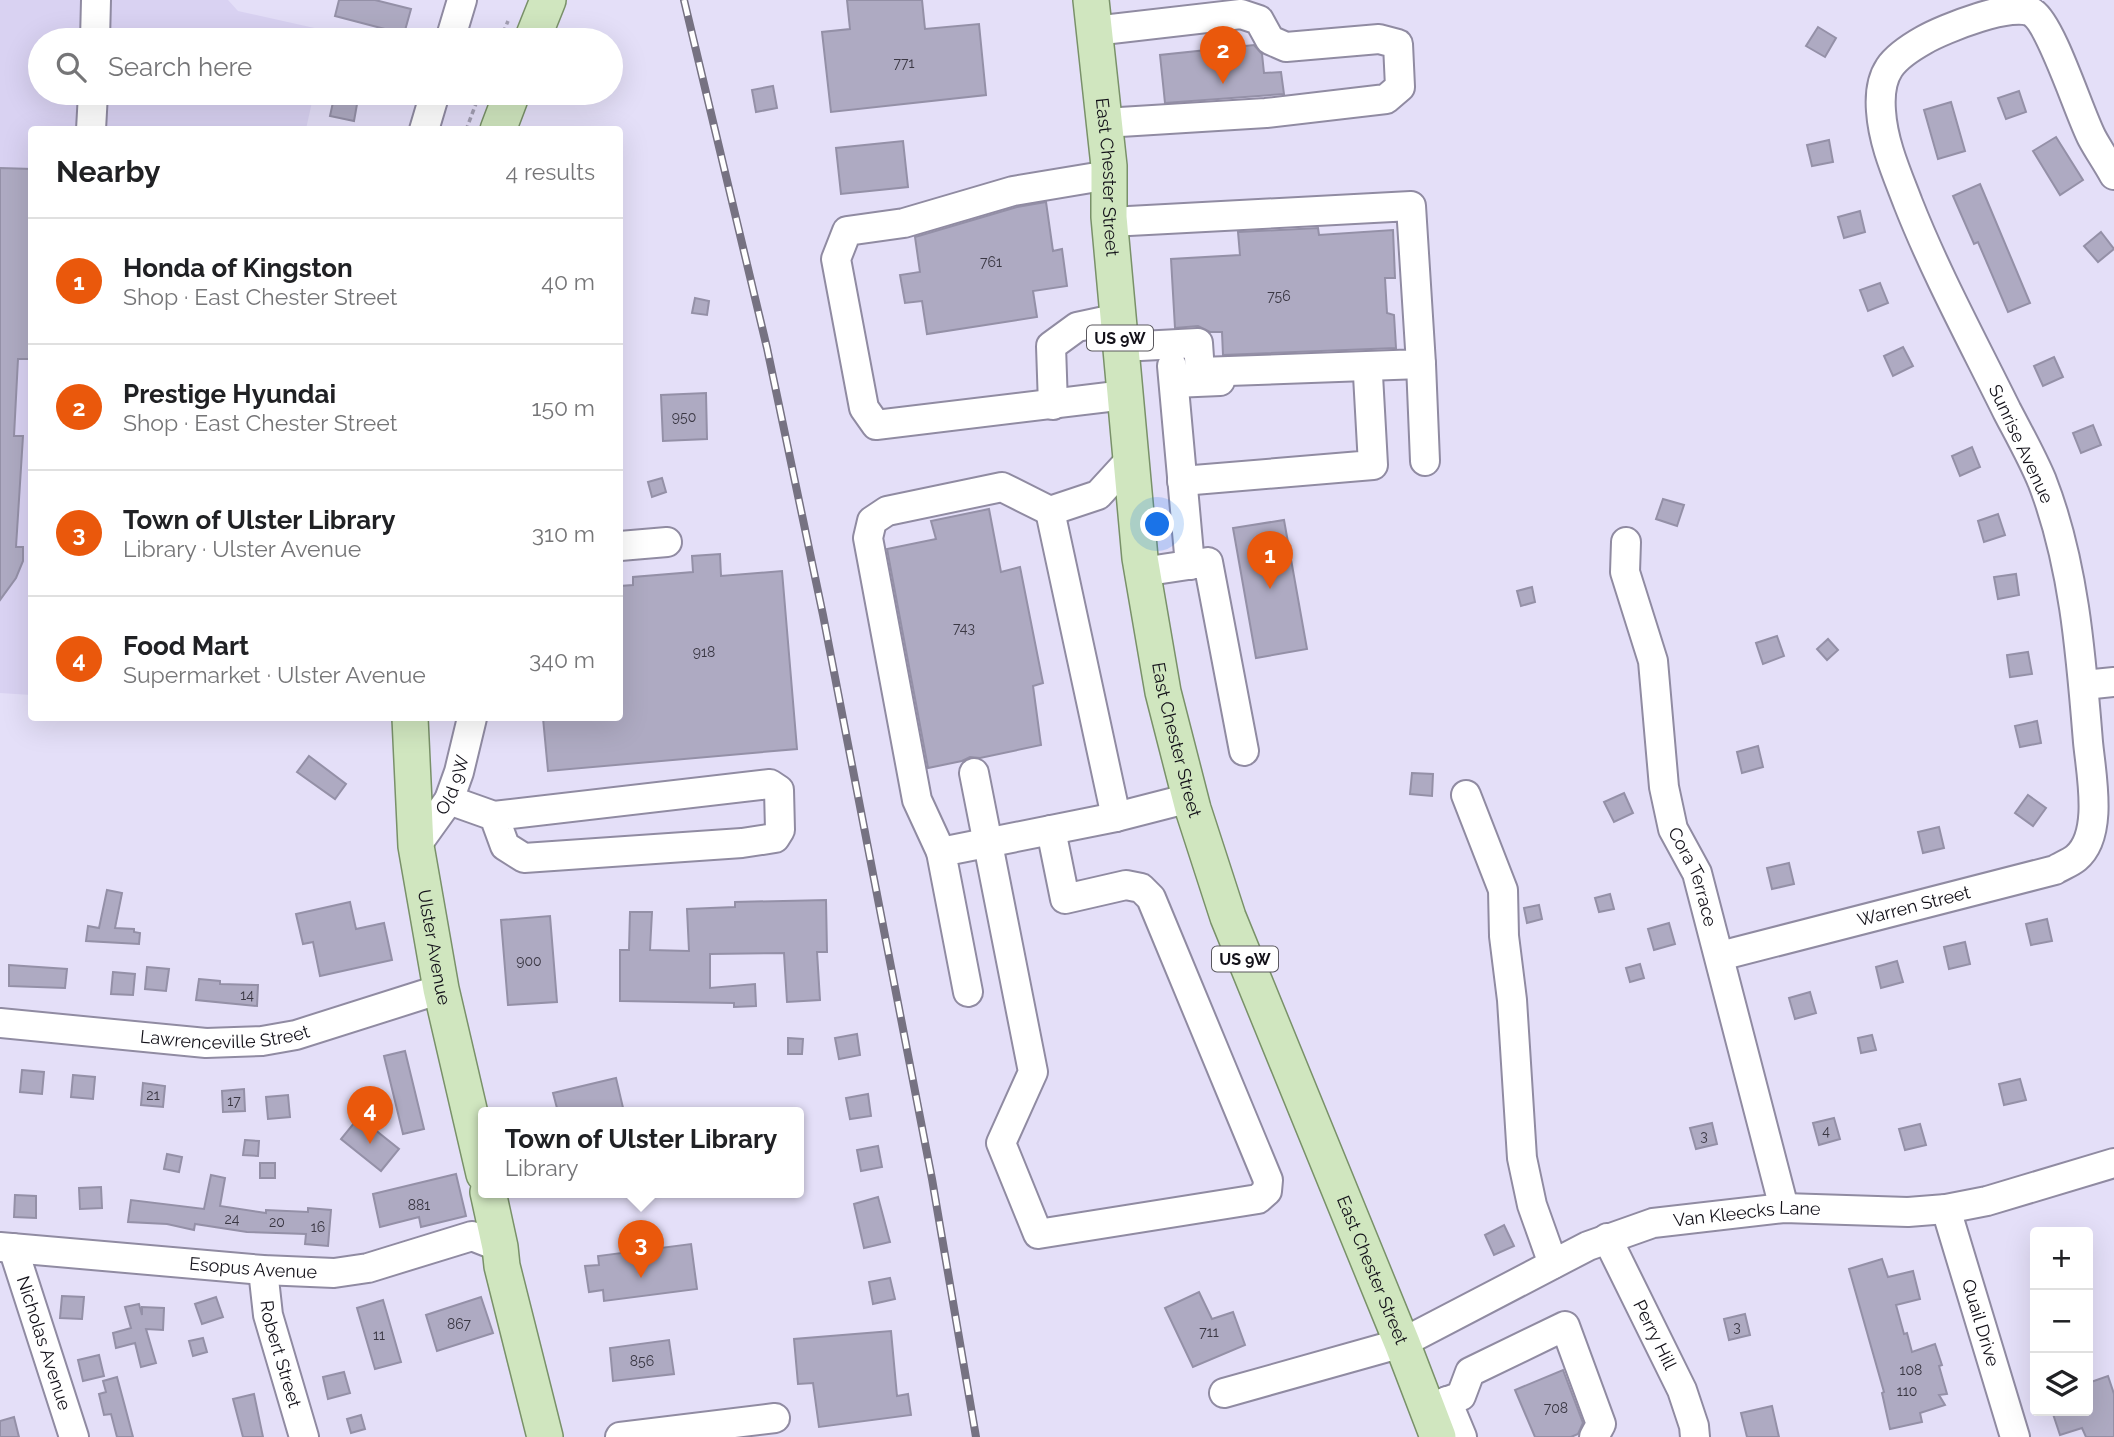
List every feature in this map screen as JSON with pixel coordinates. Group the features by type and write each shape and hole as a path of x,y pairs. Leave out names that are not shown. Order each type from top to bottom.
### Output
{"main road":[{"path":"537,28 548,0"},
{"name":"East Chester Street","path":"1092,15 1109,175 1110,222 1142,572 1163,692 1190,798 1228,917 1402,1343 1437,1416"},
{"path":"500,126 507,105"},
{"name":"Ulster Avenue","path":"410,721 416,846 441,989 478,1148"},
{"path":"489,1198 502,1266 545,1437"}],"street":[{"path":"95,28 96,0"},
{"path":"454,28 462,0"},
{"name":"Sunrise Avenue","path":"2091,834 2094,810 2084,685 2059,531 2041,479 1922,239 1891,160 1881,114 1880,92 1889,67 1897,56 1956,25 2022,9 2034,13 2049,36 2092,137 2114,175"},
{"path":"1092,15 1241,14 1259,20 1270,40 1286,47 1379,39 1398,44 1401,87 1386,99 1266,113 1104,123"},
{"path":"91,126 92,105"},
{"path":"425,126 431,105"},
{"path":"1109,175 1013,191 904,223 847,231 836,260 864,408 876,425 1125,395"},
{"path":"1110,222 1411,206 1425,461"},
{"path":"1053,405 1051,346 1077,327 1120,333 1170,345 1198,343 1200,372 1420,368"},
{"path":"1170,345 1190,565"},
{"path":"1174,383 1368,375 1420,368"},
{"path":"1182,481 1373,465 1368,375"},
{"path":"968,992 941,852 917,800 868,538 872,521 887,511 1002,487 1051,511 1098,495 1131,459"},
{"path":"1051,511 1116,817"},
{"path":"623,546 667,542"},
{"name":"Cora Terrace","path":"1626,542 1625,572 1653,661 1664,787 1672,829 1697,873 1784,1208"},
{"path":"1142,572 1208,562 1244,751"},
{"path":"2084,685 2114,682"},
{"name":"Old 9W","path":"416,846 449,800 471,721"},
{"path":"974,772 1033,1072 1001,1143 1038,1234 1258,1199 1267,1191 1268,1180 1151,898 1141,888 1126,885 1065,899 1051,830"},
{"path":"449,800 494,816 770,784 779,790 780,830 775,838 742,843 524,859 505,846 494,816"},
{"path":"1466,795 1503,890 1504,936 1513,1013 1522,1158 1532,1205 1553,1264"},
{"path":"941,852 1116,817 1190,798"},
{"name":"Warren Street","path":"1720,956 2055,870 2076,858 2087,845 2091,834"},
{"name":"Lawrenceville Street","path":"0,1023 206,1043 262,1041 296,1035 441,989"},
{"name":"Van Kleecks Lane","path":"1224,1393 1402,1343 1607,1238 1653,1223 1784,1208 1908,1212 1945,1209 1987,1201 2114,1163"},
{"name":"Quail Drive","path":"1945,1209 2015,1437"},
{"name":"Esopus Avenue","path":"6,1247 263,1270 334,1273 368,1268 472,1236 500,1247"},
{"name":"Perry Hill","path":"1607,1238 1682,1390 1695,1437"},
{"name":"Nicholas Avenue","path":"6,1247 74,1437"},
{"name":"Robert Street","path":"263,1270 268,1315 304,1437"},
{"path":"1462,1437 1437,1416 1461,1396 1470,1372 1565,1326 1601,1424 1594,1437"},
{"path":"620,1437 775,1418"}],"path":[{"path":"468,126 475,105"}],"shaded area":[{"path":"0,0 228,0 238,11 314,28 28,28 28,105 311,105 307,126 28,126 28,695 0,693"}],"building":[{"path":"339,0 375,0 411,9 406,28 381,28 335,16"},
{"path":"847,0 922,0 925,29 979,24 986,95 831,112 822,32 850,29"},
{"path":"1818,27 1836,38 1825,57 1806,46"},
{"path":"1254,45 1262,54 1264,73 1281,72 1284,94 1165,103 1160,55"},
{"path":"773,86 777,108 756,112 752,90"},
{"path":"2019,91 2026,112 2006,119 1998,98"},
{"path":"1951,102 1965,151 1938,159 1924,110"},
{"path":"332,105 357,105 354,121 330,116"},
{"path":"2056,137 2083,180 2060,195 2033,151"},
{"path":"1829,140 1833,162 1812,166 1807,145"},
{"path":"903,141 908,187 841,194 836,148"},
{"path":"0,168 28,169 28,359 18,359 14,436 23,436 16,547 23,547 23,561 16,578 0,600"},
{"path":"1980,184 2030,303 2008,312 1978,242 1974,244 1953,196"},
{"path":"1046,202 1053,251 1062,249 1067,286 1033,291 1037,317 927,334 922,301 905,303 900,275 920,272 915,237 1017,207"},
{"path":"1860,211 1865,232 1844,238 1838,217"},
{"path":"1318,228 1319,235 1393,230 1395,278 1385,278 1387,313 1394,315 1396,348 1223,355 1222,332 1210,332 1198,326 1175,328 1171,259 1240,255 1238,232"},
{"path":"2101,232 2114,249 2098,262 2084,246"},
{"path":"1880,283 1888,303 1868,311 1860,290"},
{"path":"695,298 709,301 707,315 692,313"},
{"path":"1903,347 1913,366 1893,376 1884,356"},
{"path":"2054,357 2063,377 2043,386 2034,366"},
{"path":"706,393 707,439 663,441 661,395"},
{"path":"2093,425 2101,445 2081,453 2073,433"},
{"path":"1972,447 1980,467 1960,476 1952,456"},
{"path":"662,478 666,492 652,497 648,482"},
{"path":"1663,499 1684,505 1677,526 1656,519"},
{"path":"989,509 1001,572 1020,567 1043,683 1033,686 1041,745 980,758 970,757 928,768 887,549 936,539 931,521"},
{"path":"1998,514 2005,535 1984,542 1978,521"},
{"path":"1284,520 1307,649 1256,658 1233,528"},
{"path":"720,554 721,576 782,571 797,749 548,771 543,721 623,721 623,586 633,585 633,577 693,572 692,556"},
{"path":"2016,574 2019,595 1998,599 1994,577"},
{"path":"1532,587 1535,602 1521,606 1517,591"},
{"path":"1777,636 1784,656 1763,664 1756,643"},
{"path":"1828,639 1838,650 1827,660 1817,649"},
{"path":"2028,652 2032,674 2010,677 2007,655"},
{"path":"2037,721 2041,743 2020,747 2015,726"},
{"path":"1758,746 1763,767 1742,773 1737,752"},
{"path":"309,756 346,784 335,799 297,772"},
{"path":"1412,773 1433,774 1432,796 1410,794"},
{"path":"1624,793 1633,813 1614,822 1604,802"},
{"path":"2028,795 2046,808 2033,826 2015,813"},
{"path":"1939,827 1944,848 1923,853 1918,832"},
{"path":"1789,863 1794,884 1772,889 1767,868"},
{"path":"107,890 122,893 115,928 134,929 134,932 140,933 139,944 86,941 88,926 99,928"},
{"path":"1610,894 1614,909 1599,912 1595,898"},
{"path":"826,900 827,952 817,952 820,1000 787,1002 784,953 710,954 710,988 755,984 756,1006 734,1007 734,1003 620,1001 620,950 629,950 630,912 652,912 650,950 689,951 687,909 735,907 735,902"},
{"path":"350,902 356,929 384,923 392,960 320,976 313,942 303,944 296,914"},
{"path":"1539,905 1542,919 1527,923 1524,908"},
{"path":"550,916 557,1002 508,1005 501,920"},
{"path":"2047,919 2052,941 2031,945 2026,924"},
{"path":"1669,923 1675,944 1654,950 1648,929"},
{"path":"1965,942 1970,964 1949,969 1944,947"},
{"path":"1897,961 1903,982 1881,988 1876,967"},
{"path":"1640,964 1644,978 1630,982 1626,968"},
{"path":"9,965 67,969 65,988 9,986"},
{"path":"147,967 169,969 166,991 145,989"},
{"path":"113,972 135,974 133,995 111,994"},
{"path":"199,979 220,981 220,984 258,985 257,1006 196,1000"},
{"path":"1810,992 1816,1013 1795,1019 1789,998"},
{"path":"857,1034 860,1055 839,1059 835,1038"},
{"path":"1872,1035 1876,1050 1861,1053 1858,1038"},
{"path":"788,1038 803,1039 802,1054 788,1054"},
{"path":"405,1051 424,1129 403,1134 384,1056"},
{"path":"22,1070 44,1072 42,1094 20,1092"},
{"path":"73,1075 95,1077 93,1099 71,1097"},
{"path":"616,1078 623,1107 557,1107 553,1093"},
{"path":"2020,1079 2026,1100 2004,1105 1999,1084"},
{"path":"143,1083 165,1086 163,1107 141,1105"},
{"path":"244,1089 245,1111 223,1112 222,1091"},
{"path":"868,1094 871,1116 850,1119 846,1098"},
{"path":"288,1095 290,1117 268,1119 266,1097"},
{"path":"359,1117 399,1149 381,1171 341,1139"},
{"path":"1834,1118 1840,1139 1819,1145 1813,1123"},
{"path":"1712,1123 1717,1144 1696,1149 1690,1128"},
{"path":"1920,1124 1926,1145 1905,1150 1899,1129"},
{"path":"245,1140 259,1141 258,1156 243,1155"},
{"path":"878,1146 882,1167 861,1171 857,1150"},
{"path":"167,1154 182,1157 179,1172 164,1169"},
{"path":"260,1163 275,1163 275,1178 260,1178"},
{"path":"456,1174 466,1216 421,1227 419,1217 380,1227 373,1194"},
{"path":"211,1175 225,1178 220,1206 266,1213 266,1210 308,1212 308,1208 331,1210 328,1246 305,1244 306,1234 247,1232 195,1224 194,1230 167,1224 128,1222 131,1200 204,1209"},
{"path":"101,1187 102,1208 80,1209 79,1188"},
{"path":"15,1195 36,1196 36,1218 14,1217"},
{"path":"878,1197 890,1242 864,1248 854,1204"},
{"path":"1504,1225 1514,1246 1494,1255 1485,1235"},
{"path":"691,1244 697,1289 604,1301 603,1290 589,1292 585,1266 599,1265 598,1256"},
{"path":"1882,1259 1888,1277 1913,1271 1920,1299 1896,1305 1904,1334 1907,1333 1912,1352 1935,1344 1947,1394 1939,1395 1945,1405 1920,1413 1922,1422 1890,1429 1882,1393 1884,1392 1849,1269"},
{"path":"890,1278 895,1299 873,1304 869,1282"},
{"path":"1199,1292 1212,1319 1233,1312 1245,1345 1193,1367 1165,1308"},
{"path":"62,1296 84,1297 82,1319 60,1318"},
{"path":"216,1297 223,1317 202,1324 195,1304"},
{"path":"481,1297 493,1333 437,1351 426,1315"},
{"path":"383,1300 401,1362 375,1369 357,1308"},
{"path":"139,1304 142,1315 142,1307 164,1308 163,1330 146,1329 156,1363 141,1367 135,1343 116,1348 113,1333 131,1328 125,1307"},
{"path":"1745,1314 1750,1335 1729,1340 1724,1319"},
{"path":"891,1331 897,1396 908,1394 911,1415 819,1427 813,1383 798,1384 794,1339"},
{"path":"203,1338 207,1352 193,1356 189,1341"},
{"path":"669,1340 674,1374 613,1381 610,1348"},
{"path":"99,1355 104,1376 83,1381 78,1360"},
{"path":"1563,1370 1583,1423 1578,1434 1571,1437 1535,1437 1515,1390"},
{"path":"344,1372 350,1393 328,1399 323,1377"},
{"path":"2108,1376 2114,1394 2114,1437 2086,1437 2082,1428 2060,1435 2054,1416 2093,1416 2093,1381"},
{"path":"117,1377 133,1437 117,1437 111,1414 104,1415 99,1394 106,1392 103,1381"},
{"path":"254,1394 263,1437 243,1437 233,1399"},
{"path":"1772,1406 1779,1437 1747,1437 1741,1413"},
{"path":"361,1415 365,1429 351,1433 347,1419"},
{"path":"14,1417 19,1437 0,1437 0,1421"}],"railway":[{"path":"684,0 767,348 823,615 932,1179 976,1437"}],"place":[{"name":"Prestige Hyundai","path":"1223,84"},
{"name":"Honda of Kingston","path":"1270,589"},
{"name":"Food Mart","path":"370,1144"},
{"name":"Town of Ulster Library","path":"641,1278"}]}
